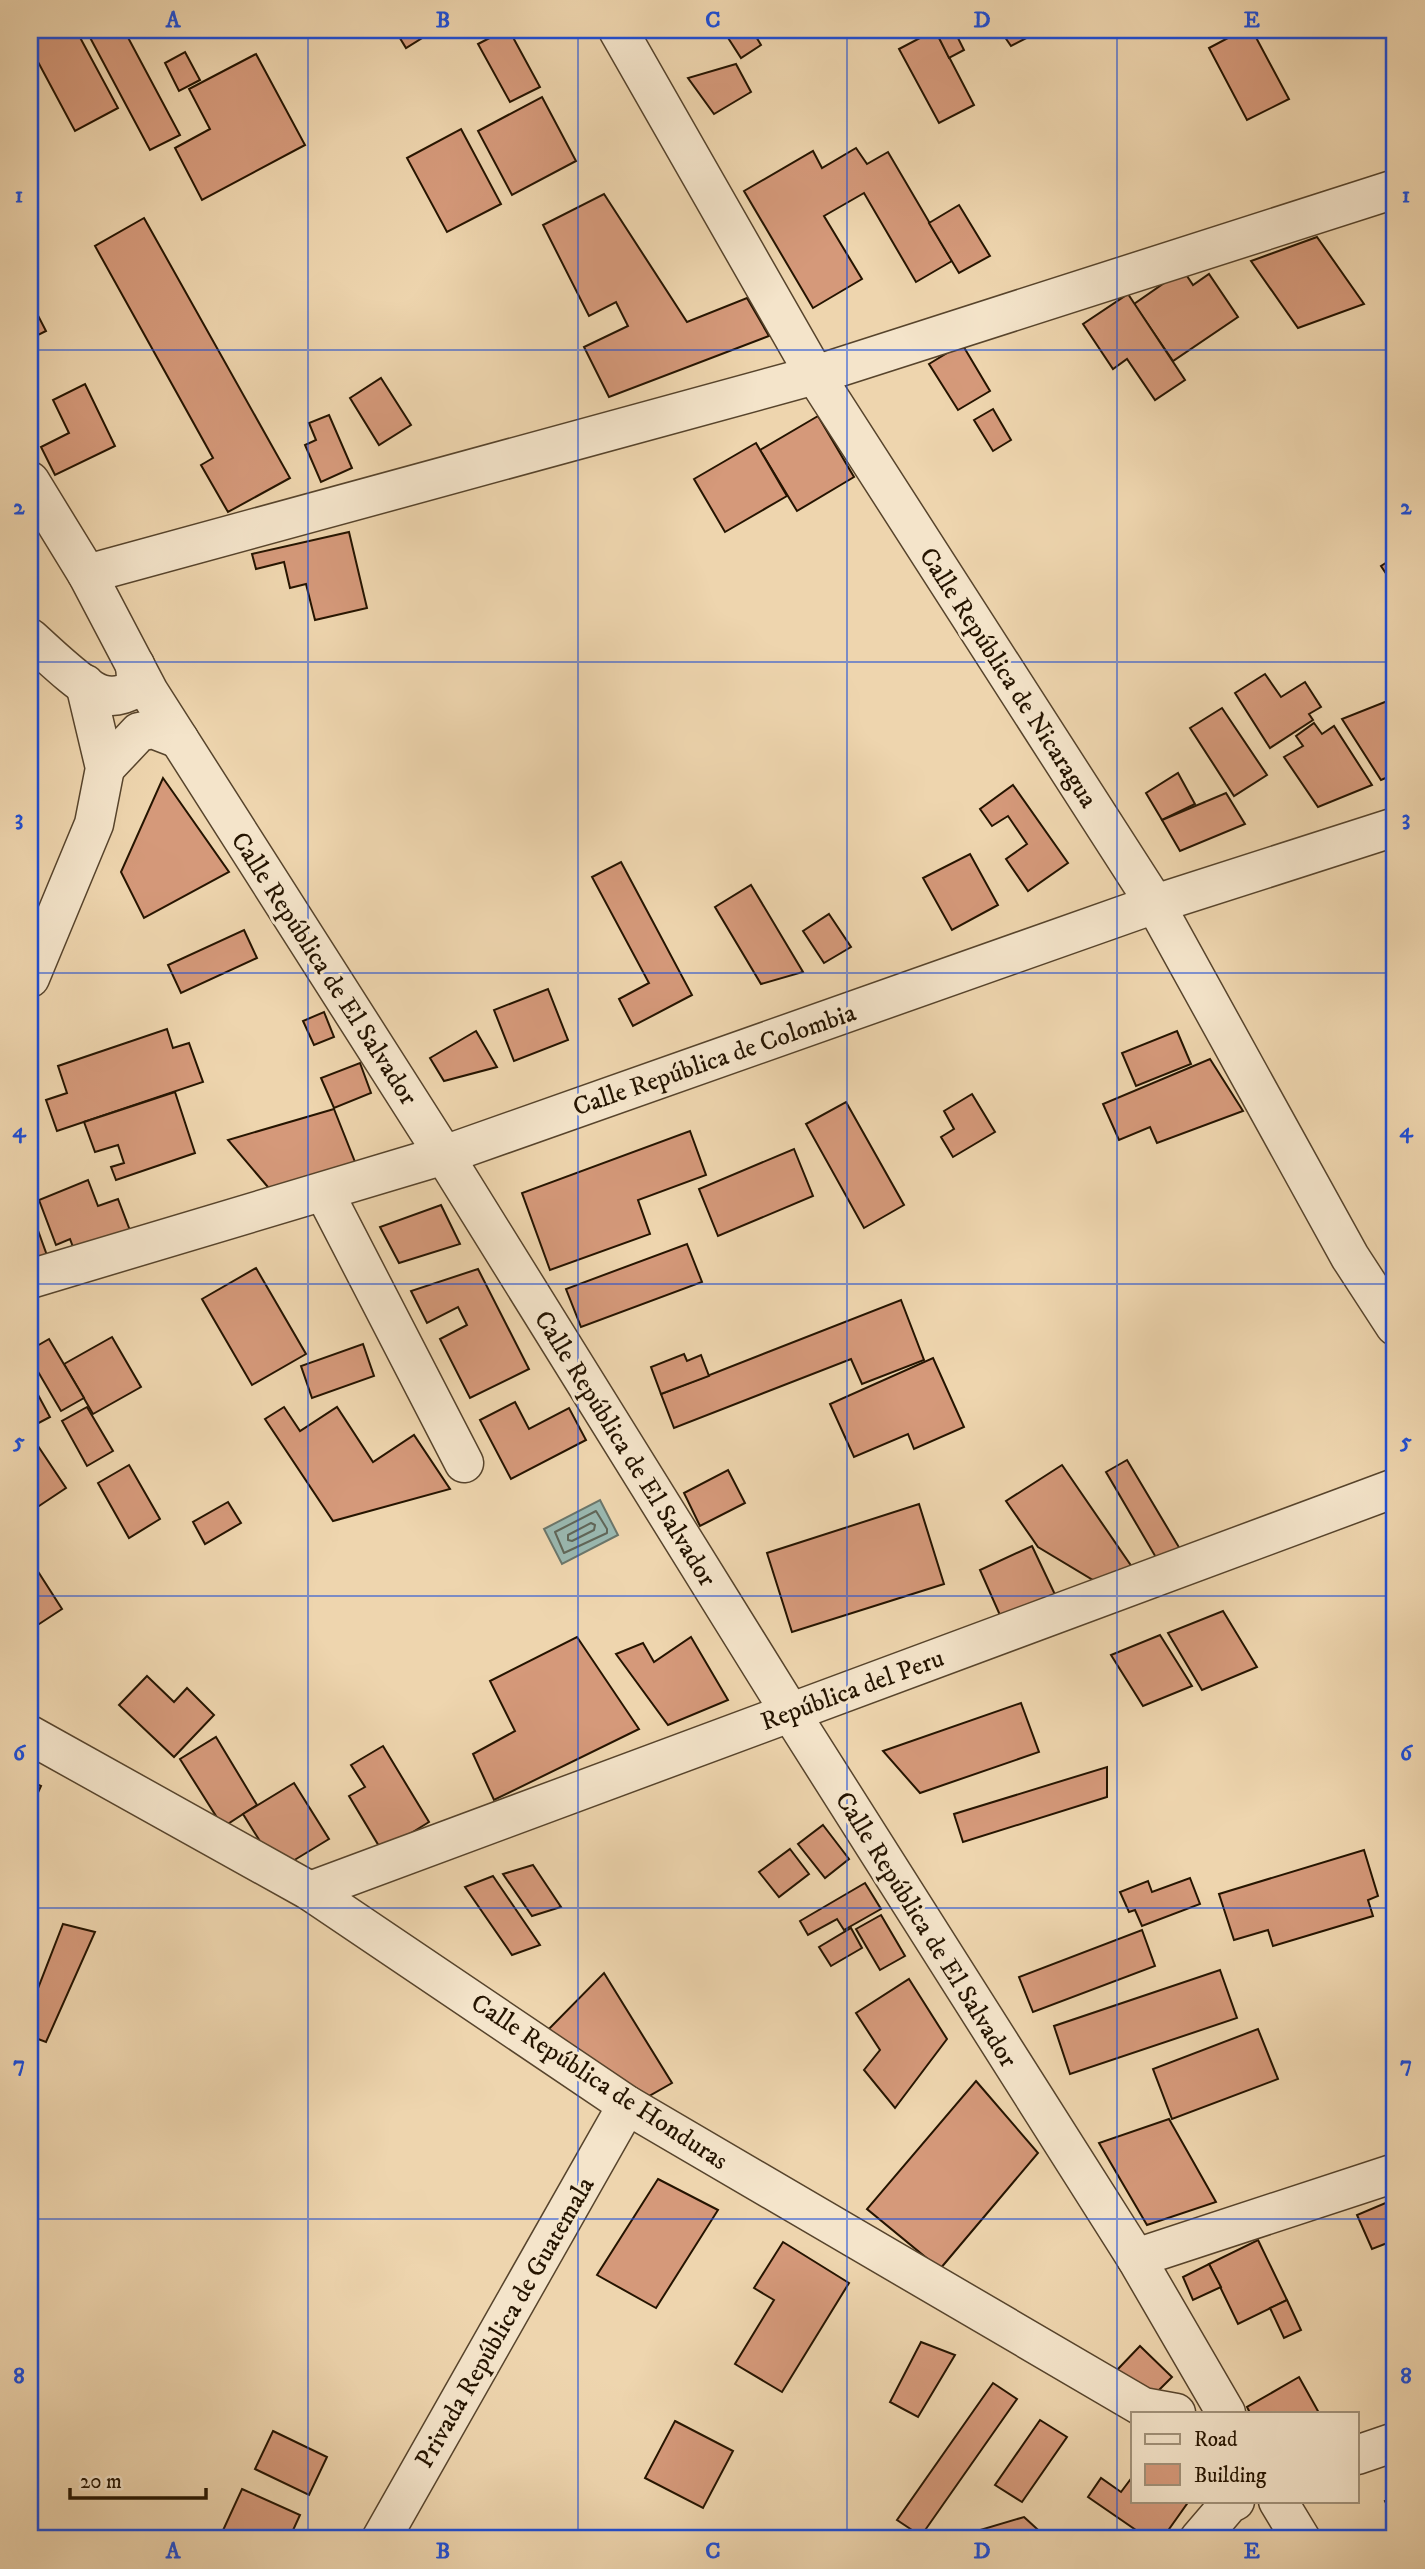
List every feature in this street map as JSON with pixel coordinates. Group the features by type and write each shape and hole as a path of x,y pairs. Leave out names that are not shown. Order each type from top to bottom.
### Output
{"street":[{"name":"Calle República de Nicaragua","path":"618,30 816,375 1155,904 1350,1257 1395,1326"},
{"path":"88,574 816,375 1395,189"},
{"name":"Calle República de El Salvador","path":"30,481 88,574 135,665 179,739 444,1155 789,1712 1136,2258 1225,2412"},
{"path":"30,638 101,694 124,695 134,689 135,665"},
{"path":"30,978 94,824 105,768 85,684"},
{"path":"105,768 139,732 153,729 179,739"},
{"name":"Calle República de Colombia","path":"30,1279 444,1155 1155,904 1395,827"},
{"path":"324,1192 464,1463"},
{"name":"República del Peru","path":"310,1891 1395,1488"},
{"name":"Calle República de Honduras","path":"30,1735 310,1891 628,2105 1143,2407 1170,2412"},
{"name":"Privada República de Guatemala","path":"381,2539 628,2105"},
{"path":"1136,2258 1395,2173"},
{"path":"1358,2455 1395,2442"},
{"path":"1199,2539 1233,2502"},
{"path":"1279,2502 1301,2539"}],"water":[{"path":"600,1500 618,1535 562,1564 544,1529"}],"building":[{"path":"30,30 76,30 118,108 75,131 30,47"},
{"path":"86,30 124,30 180,135 150,150"},
{"path":"395,30 435,30 406,48"},
{"path":"509,30 540,87 510,102 478,44"},
{"path":"723,30 752,30 761,45 741,58"},
{"path":"935,30 974,105 939,123 899,49"},
{"path":"935,30 954,30 964,50 949,58"},
{"path":"1000,30 1042,30 1011,46"},
{"path":"1243,30 1252,30 1289,99 1247,120 1209,48"},
{"path":"185,52 200,80 179,91 165,63"},
{"path":"256,54 305,145 202,200 175,148 210,129 189,89"},
{"path":"736,64 751,92 714,114 688,78"},
{"path":"542,97 576,161 512,195 478,131"},
{"path":"461,129 501,204 447,232 407,158"},
{"path":"856,148 867,164 888,152 952,261 916,282 864,193 824,216 862,279 813,308 744,191 813,151 822,168"},
{"path":"604,194 687,322 747,298 769,336 609,397 584,347 628,326 616,302 589,316 543,225"},
{"path":"959,205 990,256 959,273 929,223"},
{"path":"144,218 290,478 228,512 201,465 213,458 95,246"},
{"path":"1317,237 1364,304 1298,328 1251,261"},
{"path":"1183,270 1193,285 1209,274 1238,317 1173,361 1134,304"},
{"path":"1128,294 1185,380 1155,400 1127,359 1113,369 1083,324"},
{"path":"30,300 46,331 30,339"},
{"path":"962,344 990,391 958,410 929,364"},
{"path":"381,378 411,425 379,445 350,398"},
{"path":"85,384 115,446 55,475 41,447 69,433 53,400"},
{"path":"993,409 1011,440 993,451 974,420"},
{"path":"329,415 352,468 321,482 305,445 316,440 309,423"},
{"path":"818,416 854,477 797,511 760,450"},
{"path":"756,443 787,496 725,532 694,479"},
{"path":"349,532 367,608 315,620 306,584 290,588 284,562 256,569 252,554"},
{"path":"1395,557 1395,587 1381,566"},
{"path":"1265,674 1281,697 1305,682 1321,707 1309,714 1313,720 1270,748 1235,693"},
{"path":"1395,698 1395,774 1381,780 1342,719"},
{"path":"1222,708 1267,775 1234,796 1190,728"},
{"path":"1314,723 1322,734 1334,726 1372,785 1318,807 1284,757 1303,746 1296,736"},
{"path":"1178,773 1195,804 1162,820 1146,793"},
{"path":"163,778 229,872 144,918 121,872"},
{"path":"1013,785 1068,863 1028,891 1006,859 1027,844 1008,816 992,826 980,809"},
{"path":"1226,793 1245,824 1180,851 1162,820"},
{"path":"970,854 998,905 952,930 923,878"},
{"path":"621,862 692,995 633,1026 619,999 649,983 592,877"},
{"path":"751,885 803,972 761,984 715,907"},
{"path":"829,914 851,947 824,963 803,931"},
{"path":"244,930 257,958 181,993 168,965"},
{"path":"548,989 568,1040 514,1061 494,1010"},
{"path":"324,1012 334,1037 314,1045 303,1021"},
{"path":"167,1029 173,1048 189,1043 203,1082 57,1131 46,1100 67,1093 58,1066"},
{"path":"476,1031 497,1067 444,1081 430,1058"},
{"path":"1177,1031 1191,1064 1136,1086 1122,1053"},
{"path":"1210,1059 1243,1111 1157,1143 1150,1127 1119,1140 1103,1104"},
{"path":"360,1063 371,1093 334,1108 321,1078"},
{"path":"175,1092 195,1153 116,1180 111,1167 124,1163 118,1145 95,1152 84,1122"},
{"path":"972,1094 995,1132 953,1157 941,1137 954,1129 944,1111"},
{"path":"846,1102 904,1205 864,1228 806,1124"},
{"path":"334,1109 355,1162 273,1193 228,1140"},
{"path":"690,1131 706,1175 638,1200 650,1234 550,1270 522,1193"},
{"path":"794,1149 813,1196 718,1236 699,1189"},
{"path":"88,1180 98,1206 118,1199 134,1241 79,1263 70,1239 56,1245 39,1200"},
{"path":"441,1205 460,1244 399,1263 380,1227"},
{"path":"30,1211 49,1261 30,1268"},
{"path":"687,1244 702,1282 581,1327 566,1289"},
{"path":"256,1268 306,1354 252,1385 202,1299"},
{"path":"478,1269 529,1369 470,1398 440,1339 467,1325 458,1307 427,1323 411,1291"},
{"path":"901,1300 924,1360 862,1384 851,1359 674,1428 661,1394"},
{"path":"112,1337 141,1387 93,1414 64,1364"},
{"path":"49,1339 84,1398 61,1411 30,1358 30,1350"},
{"path":"363,1344 374,1376 312,1398 301,1366"},
{"path":"684,1354 687,1361 701,1355 709,1376 661,1394 651,1367"},
{"path":"933,1358 964,1427 914,1449 908,1434 854,1457 830,1404"},
{"path":"30,1380 50,1417 31,1427 30,1426"},
{"path":"515,1402 529,1429 569,1408 586,1440 511,1479 480,1420"},
{"path":"87,1407 113,1451 87,1466 62,1421"},
{"path":"284,1407 300,1431 337,1407 373,1462 414,1435 450,1489 333,1521 265,1419"},
{"path":"30,1434 66,1488 30,1512"},
{"path":"1127,1460 1183,1554 1161,1566 1106,1472"},
{"path":"129,1465 160,1519 129,1538 98,1483"},
{"path":"1062,1465 1132,1567 1103,1586 1038,1547 1006,1501"},
{"path":"728,1470 745,1503 700,1526 684,1493"},
{"path":"228,1502 241,1523 205,1544 193,1522"},
{"path":"919,1504 944,1584 792,1632 767,1553"},
{"path":"1032,1546 1059,1603 1003,1622 980,1570"},
{"path":"30,1559 62,1609 30,1630"},
{"path":"1223,1611 1257,1667 1202,1690 1168,1633"},
{"path":"1160,1635 1192,1686 1143,1706 1111,1655"},
{"path":"577,1637 639,1729 494,1800 473,1754 515,1731 490,1681"},
{"path":"691,1637 728,1700 668,1725 616,1654 643,1643 654,1662"},
{"path":"147,1676 174,1702 187,1688 214,1715 174,1757 119,1705"},
{"path":"1021,1703 1039,1752 920,1793 883,1751"},
{"path":"216,1737 257,1805 223,1827 180,1759"},
{"path":"383,1746 429,1822 382,1851 349,1796 365,1787 351,1765"},
{"path":"1107,1767 1107,1797 963,1842 954,1814"},
{"path":"30,1781 41,1786 30,1810"},
{"path":"294,1783 329,1839 278,1870 243,1814"},
{"path":"823,1825 849,1859 825,1878 798,1844"},
{"path":"790,1849 809,1874 779,1897 759,1872"},
{"path":"1364,1850 1378,1896 1368,1900 1373,1916 1273,1946 1268,1930 1234,1940 1219,1894"},
{"path":"533,1865 561,1907 532,1916 503,1874"},
{"path":"493,1876 540,1945 512,1955 465,1887"},
{"path":"1190,1878 1200,1904 1142,1926 1135,1910 1129,1912 1120,1892 1148,1881 1152,1892"},
{"path":"865,1883 881,1909 844,1930 837,1919 808,1935 800,1921"},
{"path":"881,1915 905,1956 880,1970 856,1929"},
{"path":"63,1924 95,1932 46,2042 30,2036 30,2009"},
{"path":"851,1928 862,1948 831,1966 819,1947"},
{"path":"1142,1930 1155,1966 1033,2012 1019,1977"},
{"path":"1220,1970 1237,2018 1070,2074 1054,2026"},
{"path":"604,1973 672,2083 649,2096 542,2036"},
{"path":"909,1979 947,2039 895,2108 864,2070 880,2050 856,2013"},
{"path":"1258,2029 1278,2079 1172,2119 1153,2069"},
{"path":"976,2081 1038,2153 940,2269 867,2209"},
{"path":"1169,2119 1216,2202 1147,2225 1099,2143"},
{"path":"658,2179 718,2210 656,2308 597,2275"},
{"path":"1395,2199 1395,2240 1372,2249 1357,2215"},
{"path":"1258,2240 1287,2300 1238,2324 1209,2264"},
{"path":"783,2242 849,2283 782,2392 735,2364 774,2300 754,2288"},
{"path":"1209,2264 1221,2287 1193,2300 1183,2277"},
{"path":"1287,2300 1301,2330 1284,2338 1270,2308"},
{"path":"921,2342 955,2355 918,2417 890,2402"},
{"path":"1140,2346 1172,2377 1149,2400 1117,2370"},
{"path":"1299,2377 1318,2412 1250,2412 1247,2407"},
{"path":"993,2383 1017,2399 921,2536 897,2520"},
{"path":"1040,2420 1067,2437 1022,2502 995,2485"},
{"path":"675,2421 733,2451 703,2508 645,2478"},
{"path":"273,2431 327,2457 309,2495 255,2469"},
{"path":"1101,2478 1121,2492 1131,2479 1131,2502 1188,2502 1162,2539 1149,2539 1088,2497"},
{"path":"242,2489 300,2515 289,2539 219,2539"},
{"path":"1395,2497 1395,2522 1385,2501"},
{"path":"1024,2517 1048,2539 963,2539 960,2536"}]}
